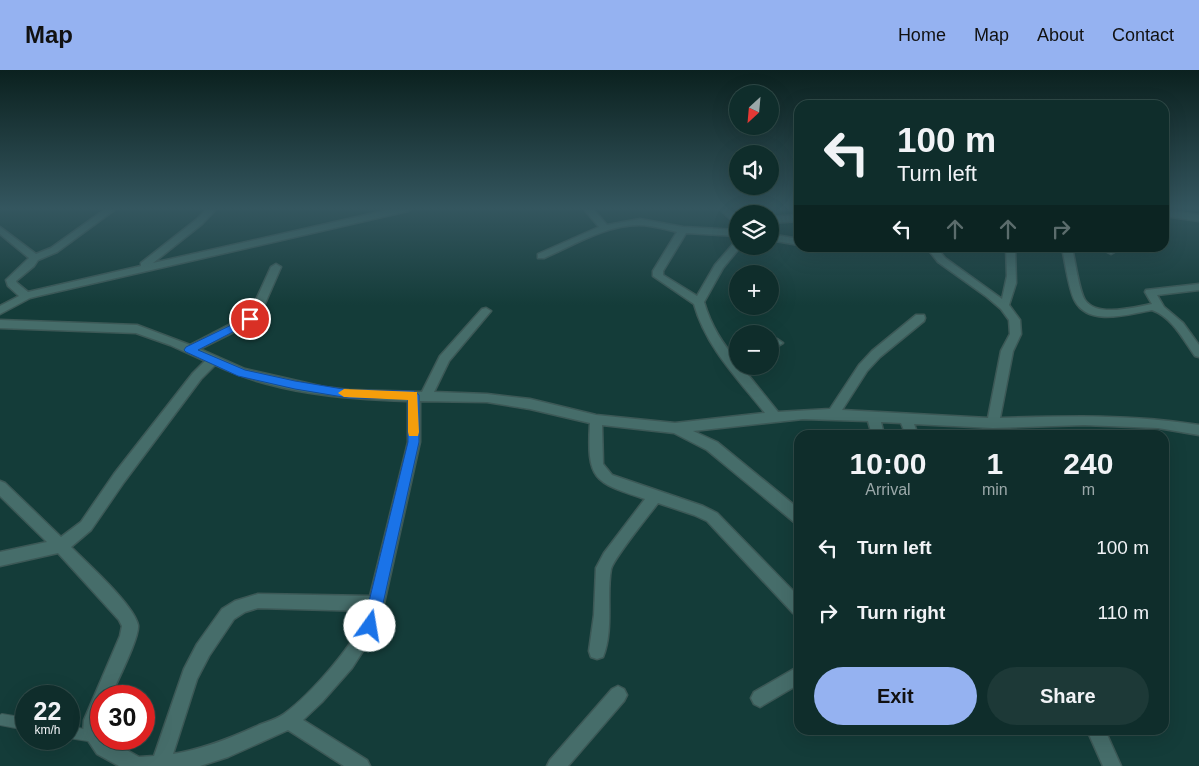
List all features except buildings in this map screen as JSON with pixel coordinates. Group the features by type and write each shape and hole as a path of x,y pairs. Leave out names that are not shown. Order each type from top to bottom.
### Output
{"street":[{"path":"14,240 31,253 34,258"},
{"path":"26,296 10,280 30,264 34,258 54,250 67,240"},
{"path":"144,267 176,240"},
{"path":"0,311 26,296 263,240"},
{"path":"542,256 577,240"},
{"path":"677,240 657,274 699,302 705,323 717,345 729,358"},
{"path":"933,252 954,271 1005,304 1014,316 1017,331 1015,342 1007,351 993,423"},
{"path":"1005,304 1011,289 1013,275 1010,252"},
{"path":"1068,252 1079,300 1083,306 1102,313 1152,307 1160,308"},
{"path":"699,302 718,267 729,254"},
{"path":"189,350 250,319 256,313 276,267"},
{"path":"1199,288 1154,290 1150,292 1160,308 1173,318 1199,353"},
{"path":"106,750 138,766 160,765 190,760 220,750 289,721 316,696 346,662 370,626 414,442 420,396 444,359 486,312"},
{"path":"833,414 863,368 876,354 920,318"},
{"path":"0,324 137,329 174,342 242,373 324,391 349,394 510,401 596,420 675,428 833,414 993,423 1084,420 1158,423 1199,430"},
{"path":"0,559 61,546 74,538 86,526 119,478 197,376 212,360"},
{"path":"743,375 776,418"},
{"path":"873,417 877,430"},
{"path":"906,419 910,430"},
{"path":"596,420 595,451 597,465 607,479 698,510 712,517 794,603"},
{"path":"675,428 712,446 794,514"},
{"path":"0,487 61,546 125,615 130,626 128,637 107,685"},
{"path":"597,651 602,614 604,568 609,558 655,496"},
{"path":"160,765 190,675 203,650 228,614 241,606 258,601 376,604"},
{"path":"760,698 794,677"},
{"path":"556,766 618,695"},
{"path":"289,721 361,766"},
{"path":"1098,735 1112,766"}],"lane":[{"path":"2,720 15,722"}],"slow traffic":[{"path":"344,393 395,396 414,395 414,432"}],"route":[{"path":"250,319 189,350 242,373 324,391 349,394 414,395 414,442 370,626"}]}
